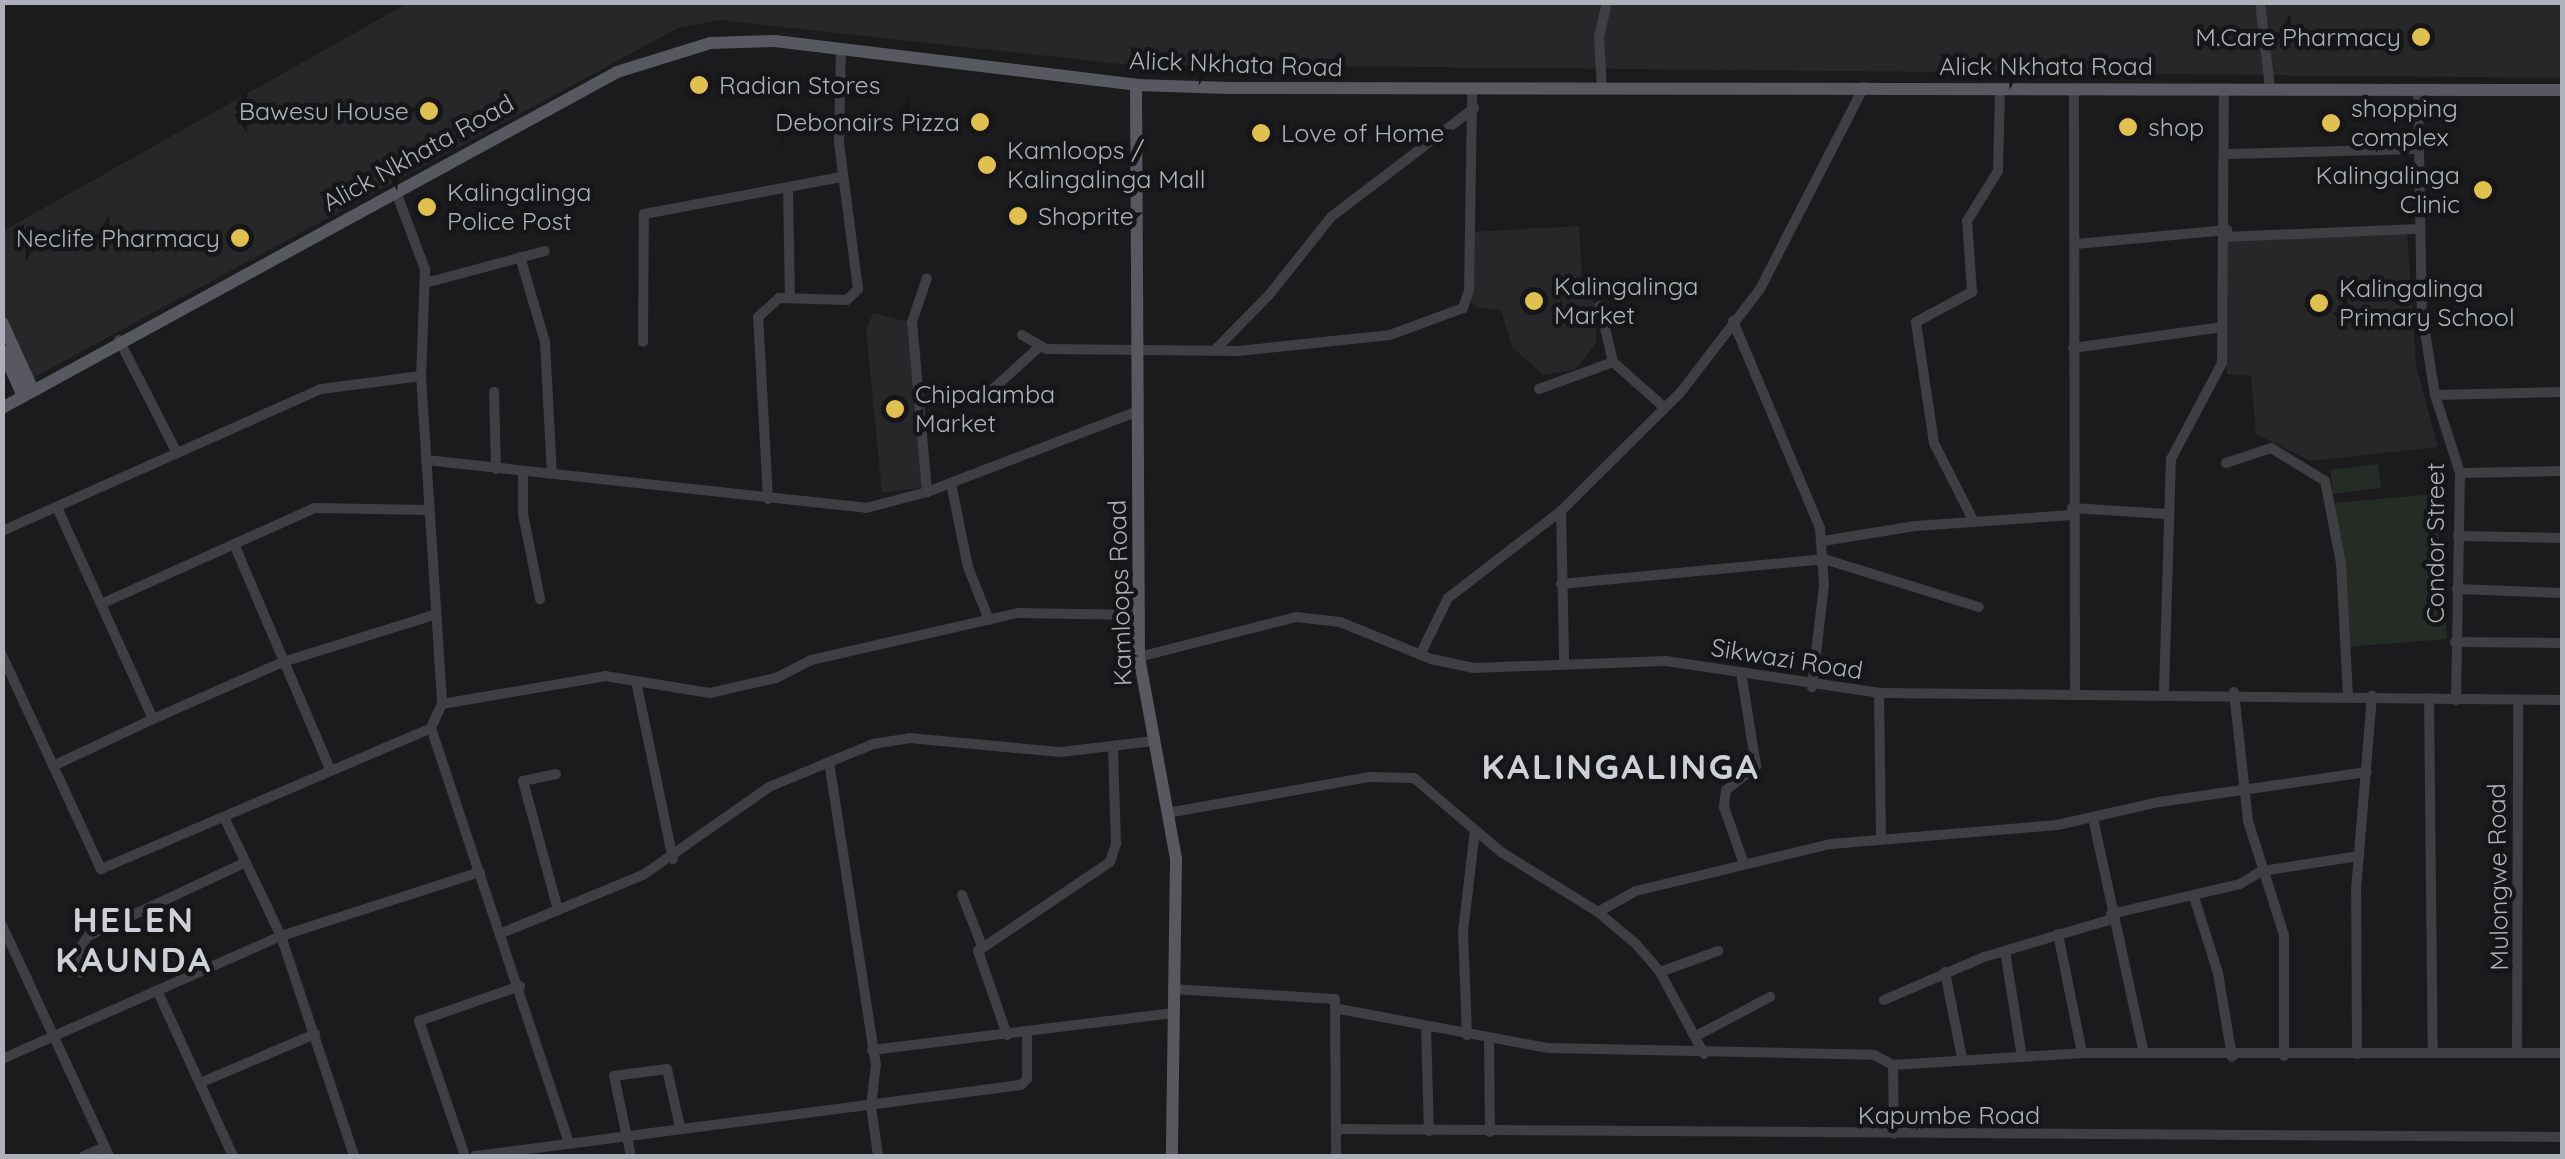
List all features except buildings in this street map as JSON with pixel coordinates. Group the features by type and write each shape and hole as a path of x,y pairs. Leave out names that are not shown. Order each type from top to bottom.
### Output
{"main road":[{"name":"Alick Nkhata Road","path":"2,408 119,340 660,54 732,40 841,48 1136,85 1472,90 1864,86 2562,90"},
{"name":"Kamloops Road","path":"1136,85 1139,657 1176,859 1172,1156"},
{"path":"2,322 28,393"},
{"path":"2,350 28,393"}],"street":[{"path":"1602,89 1599,37 1607,2"},
{"path":"2260,2 2270,89"},
{"path":"768,499 758,317 772,301 848,300 858,289 842,177 841,48"},
{"path":"1420,655 1448,598 1561,510 1665,408 1733,321 1772,268 1864,86"},
{"path":"1973,520 1934,443 1916,322 1972,292 1967,221 1998,171 2000,88"},
{"path":"2074,89 2075,692"},
{"path":"2164,692 2168,514 2174,448 2219,373 2228,154 2224,89"},
{"path":"1022,335 1039,347 1138,346 1214,351 1390,335 1463,308 1469,290 1472,90"},
{"name":"Condor Street","path":"2418,91 2422,313 2435,395 2460,473 2456,700"},
{"path":"1214,351 1270,295 1331,217 1474,108"},
{"path":"2228,154 2418,149"},
{"path":"643,342 644,214 842,177"},
{"path":"788,188 790,298"},
{"path":"396,192 425,283 421,376 442,704 431,728 520,986 568,1141"},
{"path":"2076,244 2226,233 2419,229"},
{"path":"425,283 545,250"},
{"path":"520,257 545,342 552,474"},
{"path":"927,278 912,322 927,492"},
{"path":"1600,306 1613,362 1665,408"},
{"path":"1733,321 1823,541 1812,687"},
{"path":"2073,348 2223,327"},
{"path":"119,340 176,451"},
{"path":"981,400 1039,347"},
{"path":"1539,389 1613,362"},
{"path":"2,531 321,389 421,376"},
{"path":"494,392 496,469"},
{"path":"2435,395 2562,392"},
{"path":"426,460 866,508 951,484 1138,411"},
{"path":"2226,463 2270,448 2326,482 2341,563 2348,695"},
{"path":"522,471 523,514 540,599"},
{"path":"2460,473 2562,471"},
{"path":"951,484 968,566 989,620"},
{"path":"57,507 153,720"},
{"path":"100,604 315,508 429,510"},
{"path":"1561,510 1564,660"},
{"path":"1823,541 1973,520 2072,512 2168,514"},
{"path":"2458,536 2562,538"},
{"path":"234,544 330,768"},
{"path":"1561,584 1824,559 1979,606"},
{"path":"2457,589 2562,593"},
{"path":"442,704 586,678 636,681 710,693 776,678 811,660 1043,610 1139,615"},
{"path":"53,766 283,662 434,615"},
{"name":"Sikwazi Road","path":"1139,657 1296,617 1340,622 1420,655 1474,668 1564,660 1666,661 1812,687 1879,693 2234,692 2518,702 2562,700"},
{"path":"2455,642 2562,642"},
{"path":"2,655 8,683 102,869 330,768 431,728"},
{"path":"1741,672 1756,766 1726,790 1724,808 1744,864"},
{"path":"636,681 673,860"},
{"path":"2234,692 2242,790 2262,871 2284,935 2284,1056"},
{"path":"1879,693 1881,837"},
{"path":"2356,1054 2359,856 2372,696"},
{"path":"2428,698 2433,1052"},
{"name":"Mulongwe Road","path":"2517,1051 2518,702"},
{"path":"502,932 673,860 769,788 897,738 1040,752 1153,741"},
{"path":"982,946 1110,862 1116,844 1114,747"},
{"path":"829,762 878,1091 871,1106 878,1156"},
{"path":"1598,912 1636,891 1744,864 1881,837 2093,818 2367,772"},
{"path":"556,774 523,782 558,910"},
{"path":"1167,813 1395,775 1432,789 1475,830 1598,912 1660,972 1704,1054"},
{"path":"224,816 281,936 354,1156"},
{"path":"2093,818 2111,916 2144,1054"},
{"path":"1467,1035 1464,900 1475,830"},
{"path":"1884,1000 1945,972 2111,916 2194,897 2262,871 2359,856"},
{"path":"80,972 79,949 88,936 246,862"},
{"path":"2,1059 281,936 480,872"},
{"path":"962,895 982,946 979,958 1006,1035"},
{"path":"2194,897 2218,974 2232,1057"},
{"path":"2,925 106,1152 84,1156"},
{"path":"2058,934 2082,1053"},
{"path":"2005,950 2022,1056"},
{"path":"1660,972 1718,951"},
{"path":"1945,972 1962,1058"},
{"path":"466,1156 419,1021 520,986"},
{"path":"1173,988 1332,998 1338,1009 1336,1156"},
{"path":"157,990 233,1156"},
{"path":"1696,1036 1770,997"},
{"path":"1338,1009 1489,1039 1704,1054 1874,1055 1893,1065 2082,1053 2232,1057 2562,1052"},
{"path":"872,1050 1172,1013"},
{"path":"1426,1026 1429,1130"},
{"path":"475,1156 1022,1085 1027,1079 1027,1033"},
{"path":"200,1083 315,1034"},
{"path":"1489,1039 1490,1132"},
{"path":"1893,1065 1894,1134"},
{"path":"631,1156 614,1076 667,1069 680,1127"},
{"name":"Kapumbe Road","path":"1336,1128 2562,1137"}],"shaded area":[{"path":"408,3 2562,3 2562,78 1120,64 719,20 678,28 33,378 3,314 3,231"},
{"name":"Kalingalinga Market","path":"1579,226 1583,295 1596,303 1596,343 1576,369 1543,375 1512,347 1501,310 1478,308 1470,300 1471,232"},
{"name":"Kalingalinga Primary School","path":"2407,230 2416,366 2438,447 2310,461 2256,434 2251,376 2227,374 2226,239"},
{"name":"Chipalamba Market","path":"873,313 909,322 922,487 882,493 866,331"},
{"path":"2378,464 2381,488 2333,494 2330,470"},
{"path":"2435,494 2447,639 2346,647 2334,503"}],"place":[{"name":"M.Care Pharmacy","path":"2421,37"},
{"name":"Radian Stores","path":"699,85"},
{"name":"Bawesu House","path":"429,111"},
{"name":"Debonairs Pizza","path":"980,122"},
{"name":"shopping complex","path":"2331,123"},
{"name":"shop","path":"2128,127"},
{"name":"Love of Home","path":"1261,133"},
{"name":"Kamloops / Kalingalinga Mall","path":"987,165"},
{"name":"Kalingalinga Clinic","path":"2483,190"},
{"name":"Kalingalinga Police Post","path":"427,207"},
{"name":"Shoprite","path":"1018,216"},
{"name":"Neclife Pharmacy","path":"240,238"},
{"name":"Kalingalinga Market","path":"1534,301"},
{"name":"Kalingalinga Primary School","path":"2319,303"},
{"name":"Chipalamba Market","path":"895,409"}],"district":[{"name":"KALINGALINGA","path":"1621,766"},
{"name":"HELEN KAUNDA","path":"134,939"}]}
